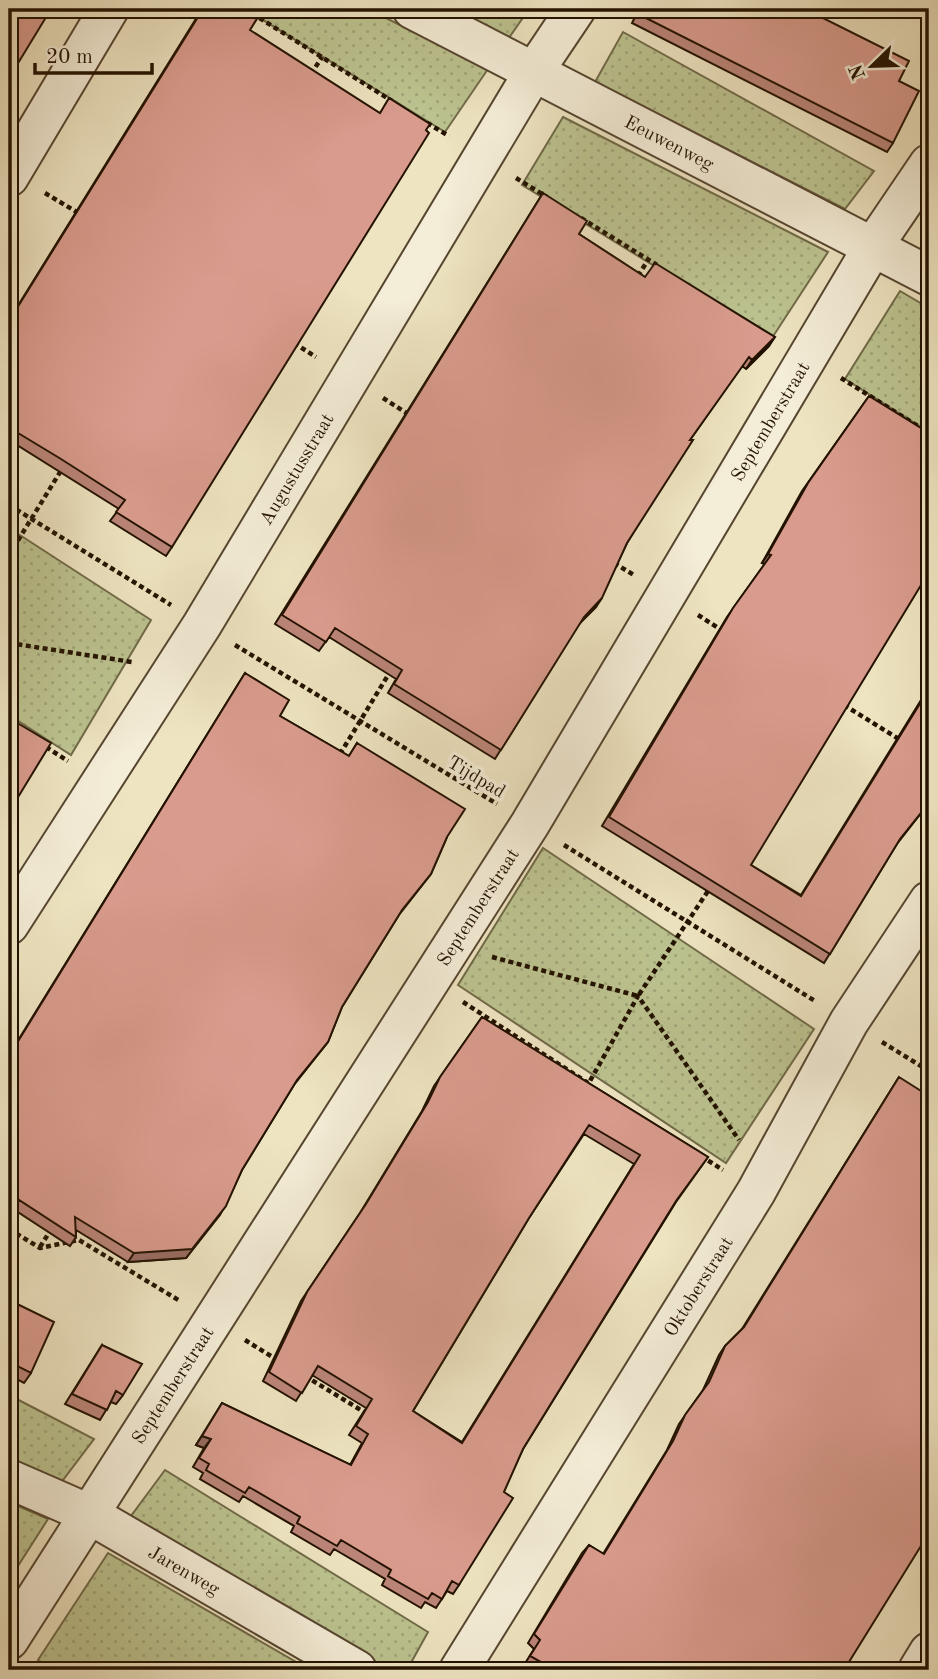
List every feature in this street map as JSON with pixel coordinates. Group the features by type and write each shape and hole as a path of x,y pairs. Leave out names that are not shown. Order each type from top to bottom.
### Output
{"street":[{"path":"10,175 109,9"},
{"name":"Eeuwenweg","path":"412,9 874,245 929,276"},
{"name":"Augustusstraat","path":"9,925 202,625 533,73 576,9"},
{"name":"Septemberstraat","path":"9,1640 87,1513 530,824 874,245 929,164"},
{"name":"Oktoberstraat","path":"459,1670 761,1185 849,1022 929,901"},
{"name":"Jarenweg","path":"9,1479 87,1513 357,1670"},
{"path":"918,1670 929,1652"}],"path":[{"path":"245,9 402,107"},
{"path":"307,80 322,57"},
{"path":"425,121 553,201"},
{"path":"10,175 81,214"},
{"path":"577,216 660,266"},
{"path":"634,283 648,259"},
{"path":"291,342 420,421"},
{"path":"807,357 929,433"},
{"path":"9,555 67,461"},
{"name":"Tijdpad","path":"9,505 929,1071"},
{"path":"608,559 724,631"},
{"path":"9,643 174,668"},
{"path":"338,756 396,664"},
{"path":"840,703 907,744"},
{"path":"43,745 101,782"},
{"path":"581,1095 638,996 690,922 711,886"},
{"path":"451,946 638,996 761,1185"},
{"path":"429,980 600,1090"},
{"path":"689,1148 761,1185"},
{"path":"40,1248 54,1225"},
{"path":"9,1229 40,1248 79,1240 291,1368"},
{"path":"302,1375 371,1416"}],"green space":[{"path":"245,9 368,9 488,69 445,132"},
{"path":"446,9 529,9 506,42"},
{"path":"623,32 874,171 845,209 595,82"},
{"path":"563,117 828,252 772,338 522,185"},
{"path":"900,291 929,308 929,432 845,379"},
{"path":"9,528 151,620 71,755 9,715"},
{"path":"543,848 814,1029 726,1163 458,985"},
{"path":"9,1395 94,1439 60,1484 9,1460"},
{"path":"165,1470 428,1632 407,1670 388,1670 131,1516"},
{"path":"9,1502 48,1519 9,1580"},
{"path":"108,1553 310,1670 54,1670 38,1660"}],"building":[{"path":"9,9 51,9 9,78"},
{"path":"203,9 244,9 258,17 250,30 380,113 389,98 430,124 426,130 429,133 172,547 116,512 125,500 61,459 18,433 9,446 9,321"},
{"path":"641,9 805,9 909,61 899,81 919,91 893,143 638,14"},
{"path":"543,193 587,221 579,234 645,277 655,263 775,337 752,360 749,357 690,440 693,440 627,543 602,598 584,617 501,750 394,684 402,670 335,628 326,642 282,615"},
{"path":"869,396 929,433 929,572 751,865 801,896 929,689 929,803 900,839 830,954 609,817 733,608 771,555 768,554 808,483"},
{"path":"245,673 289,700 280,716 349,756 357,743 465,809 447,837 431,874 402,910 342,1007 328,1042 297,1080 242,1170 226,1206 192,1249 134,1253 75,1217 76,1237 19,1200 9,1216 9,1056"},
{"path":"9,718 51,743 9,812"},
{"path":"482,1017 708,1157 676,1201 523,1449 504,1492 513,1498 459,1585 452,1581 442,1599 432,1593 428,1599 388,1576 391,1570 341,1540 337,1546 297,1523 300,1517 249,1487 245,1493 206,1470 209,1464 199,1458 211,1439 202,1436 222,1403 351,1465 368,1434 356,1426 372,1399 318,1366 302,1393 269,1372 307,1292 366,1204 428,1102 440,1077","holes":["589,1125 640,1155 462,1443 413,1411 529,1218"]},
{"path":"899,1077 929,1096 929,1533 844,1670 539,1670 536,1668 541,1662 530,1656 540,1640 534,1634 589,1545 604,1554 673,1441 685,1415 709,1382 725,1346 744,1327"},
{"path":"9,1300 54,1322 31,1373 9,1362"},
{"path":"102,1345 142,1364 123,1395 116,1391 107,1410 72,1394"}]}
